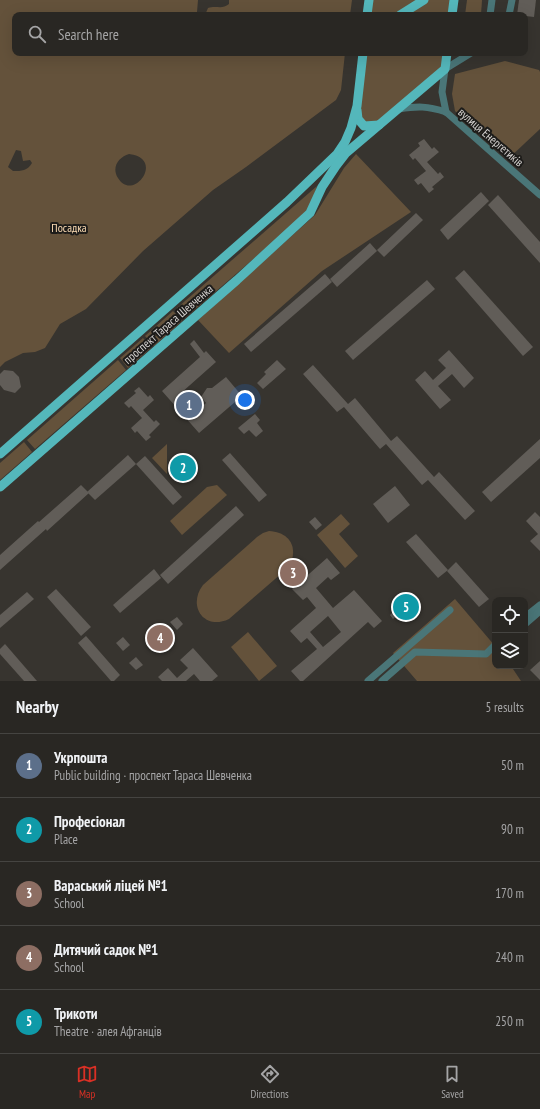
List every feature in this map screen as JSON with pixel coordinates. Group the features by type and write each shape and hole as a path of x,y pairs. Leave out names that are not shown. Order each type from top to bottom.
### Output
{"main road":[{"path":"367,12 369,0"},
{"path":"405,12 424,0"},
{"path":"445,0 453,3"},
{"path":"363,56 357,106 358,119 364,126 379,126"},
{"path":"445,69 447,56"},
{"name":"проспект Тараса Шевченка","path":"0,487 237,280 310,213 322,187 336,166 356,144 445,69"},
{"name":"проспект Тараса Шевченка","path":"0,454 287,202 324,167 337,154 345,142 351,128 357,106"}],"street":[{"path":"490,12 492,0"},
{"path":"510,12 512,0"},
{"path":"399,109 430,107 446,112 442,92 445,69 466,56"},
{"name":"вулиця Енергетиків","path":"446,112 540,195"},
{"path":"528,615 540,605"},
{"path":"368,681 450,610"},
{"path":"528,621 540,611"},
{"path":"382,681 415,652 486,654 492,648"}],"green space":[{"name":"Посадка","path":"0,0 198,0 197,12 12,12 12,56 345,56 341,90 336,100 213,190 143,251 86,309 60,324 45,348 35,352 23,353 5,362 0,367","holes":["16,150 21,151 23,161 30,160 32,163 22,171 13,171 8,167","129,154 140,157 145,163 146,170 143,177 138,182 131,185 124,184 116,174 115,170 117,163 125,155"]},
{"path":"229,0 352,0 350,12 206,12 208,8 224,7 229,4"},
{"path":"369,0 454,0 452,12 367,12"},
{"path":"467,0 482,0 481,12 465,12"},
{"path":"363,56 447,56 445,69 379,125 364,126 357,106"},
{"path":"505,61 539,70 540,72 540,129 508,159 455,111 452,94 455,74"},
{"path":"356,154 411,212 322,271 229,353 198,320 315,215 344,168"},
{"path":"317,186 312,202 303,216 185,318 177,308"},
{"path":"173,311 182,321 154,346 145,336"},
{"path":"143,338 151,348 128,368 120,358"},
{"path":"118,360 126,370 35,449 27,440"},
{"path":"24,442 32,452 0,480 0,463"},
{"path":"167,444 167,474 152,458"},
{"path":"217,485 227,495 182,535 170,521 207,487"},
{"path":"341,514 350,524 339,534 358,556 345,568 317,535"},
{"path":"269,531 282,534 291,542 293,554 289,567 229,619 220,622 212,622 206,619 198,608 197,601 198,593 203,585 257,537"},
{"path":"455,599 492,642 492,669 513,669 521,681 417,681 393,653"},
{"path":"248,632 277,666 259,681 231,647"}],"building":[{"path":"519,0 536,0 534,17 528,16 528,12 517,12"},
{"path":"424,139 432,149 434,147 439,152 427,162 438,174 440,172 444,177 432,187 434,189 429,193 421,183 418,185 414,180 426,171 415,158 413,160 409,155 420,146 418,143"},
{"path":"481,192 489,201 448,240 440,230"},
{"path":"498,195 540,242 540,263 488,205"},
{"path":"416,213 423,220 384,257 377,250"},
{"path":"370,243 377,251 337,287 330,279"},
{"path":"464,270 533,347 523,356 455,278"},
{"path":"325,274 332,282 251,352 244,344"},
{"path":"427,280 435,289 353,360 345,351"},
{"path":"194,340 204,353 206,351 216,362 181,393 197,411 206,403 201,397 207,388 212,388 226,377 242,396 199,433 162,391 200,357 190,344"},
{"path":"449,350 474,378 464,388 452,374 438,386 451,400 440,409 415,380 425,371 433,380 446,368 438,360"},
{"path":"277,360 286,369 263,389 257,383 266,374 264,372"},
{"path":"313,365 348,404 355,398 391,441 397,436 434,477 439,472 475,511 465,520 428,480 422,485 386,444 380,449 344,407 337,412 303,374"},
{"path":"4,370 13,371 19,377 21,387 15,393 4,390 0,385 0,374"},
{"path":"139,387 148,397 150,395 154,400 143,410 154,422 156,420 160,424 149,435 151,437 146,441 137,431 135,433 131,428 142,418 131,406 129,408 124,403 136,393 134,391"},
{"path":"255,414 260,420 257,423 263,431 256,437 249,430 244,434 238,428"},
{"path":"540,439 540,458 491,502 482,492"},
{"path":"230,453 267,495 259,502 222,460"},
{"path":"128,455 136,464 95,500 87,492"},
{"path":"145,456 182,497 173,505 136,464"},
{"path":"81,485 89,493 47,531 46,529 0,570 0,555"},
{"path":"395,486 410,505 388,523 373,504"},
{"path":"236,506 244,515 168,584 160,575"},
{"path":"535,512 540,517 540,551 530,541 538,534 526,521"},
{"path":"315,517 322,525 316,530 309,522"},
{"path":"416,534 448,570 438,578 406,542"},
{"path":"327,558 340,573 331,580 328,577 316,588 333,608 354,590 382,621 374,628 368,622 303,681 300,681 291,671 317,649 307,638 301,643 290,631 316,608 307,597 303,600 292,589","holes":["328,616 341,632 323,647 310,632"]},
{"path":"456,562 489,599 479,607 447,571"},
{"path":"154,569 161,578 120,613 113,605"},
{"path":"56,589 91,627 81,636 47,597"},
{"path":"27,592 34,599 0,628 0,615"},
{"path":"404,602 408,606 393,619 390,615"},
{"path":"177,617 183,624 177,630 170,622"},
{"path":"86,636 120,675 114,681 111,681 78,643"},
{"path":"123,637 130,645 123,651 116,643"},
{"path":"154,637 161,645 155,651 148,643"},
{"path":"5,644 37,681 24,681 0,654 0,649"},
{"path":"193,648 218,676 212,681 200,681 194,674 186,681 162,681 158,677 168,668 177,678 188,668 180,660"},
{"path":"136,657 143,665 136,670 129,663"},
{"path":"540,661 540,680 530,670"}],"place":[{"name":"Укрпошта","path":"189,405"},
{"name":"Професіонал","path":"183,468"},
{"name":"Вараський ліцей №1","path":"293,573"},
{"name":"Трикоти","path":"406,607"},
{"name":"Дитячий садок №1","path":"160,638"}]}
